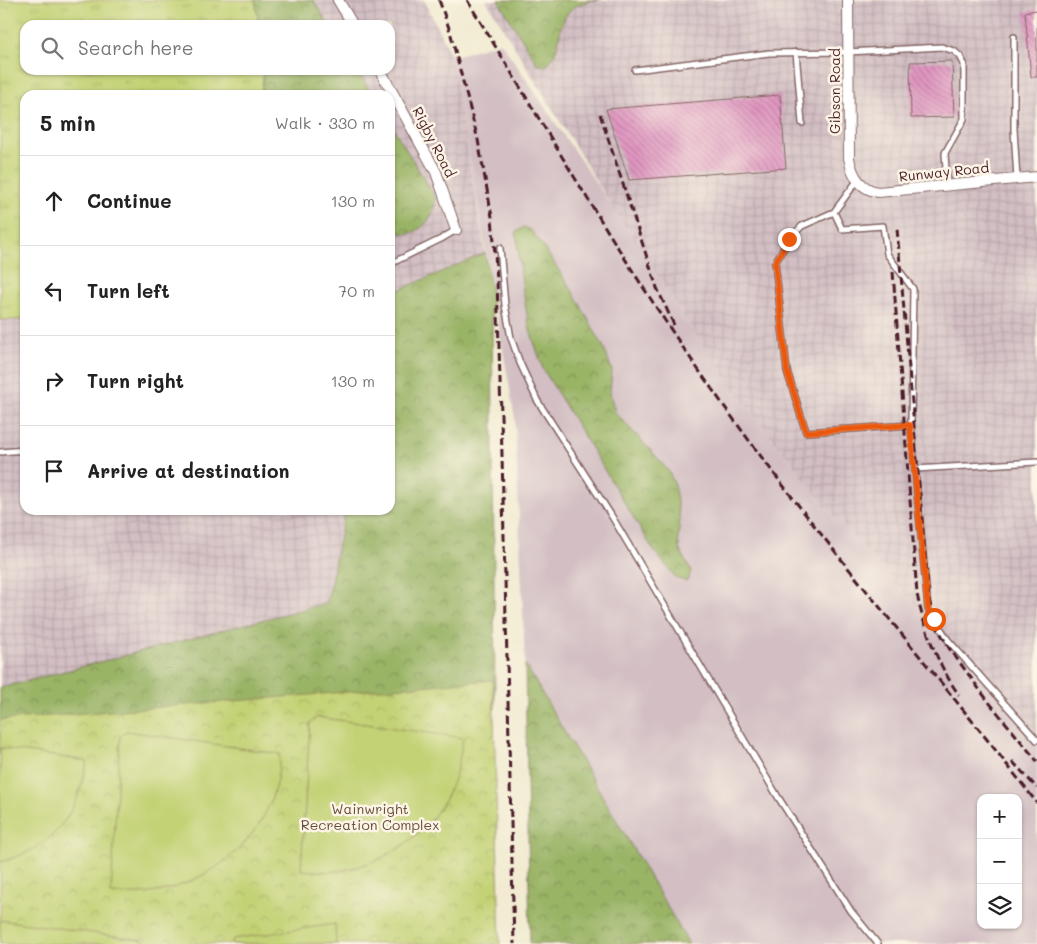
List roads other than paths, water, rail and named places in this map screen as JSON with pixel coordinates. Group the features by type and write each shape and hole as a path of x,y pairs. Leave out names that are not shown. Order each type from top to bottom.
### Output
{"street":[{"path":"338,0 350,20"},
{"name":"Gibson Road","path":"848,0 849,158 851,170 857,180"},
{"name":"Rigby Road","path":"383,75 391,90"},
{"name":"Rigby Road","path":"395,97 436,172 456,230"},
{"name":"Runway Road","path":"857,180 867,189 878,192 1037,177"}],"lane":[{"path":"1014,37 1014,129 1017,179"},
{"path":"635,70 769,53 848,52 942,47 954,51 960,56 964,64 964,119 945,153 947,186"},
{"path":"796,52 802,123"},
{"path":"857,180 834,212 802,226 789,239 775,263 787,371 806,432 910,425"},
{"path":"834,212 842,229 883,226 887,254 913,289 910,425 928,609 948,640 1037,740"},
{"path":"395,262 442,239 456,230"},
{"path":"500,248 505,305 511,338 520,364 537,400 612,515 778,797 852,911 878,944"},
{"path":"0,452 20,450"},
{"path":"915,469 1037,462"}],"railway":[{"path":"439,0 450,31 478,140 492,217 494,242 501,415 514,944"},
{"path":"467,0 614,241 707,382 786,490 1037,803"},
{"path":"600,114 657,288 674,325"},
{"path":"897,229 929,600 936,625 949,648 988,701 1037,761"},
{"path":"893,272 917,594 933,646 959,695"},
{"path":"1012,761 1037,788"}],"park label":[{"name":"Wainwright Recreation Complex","path":"370,818"}]}
